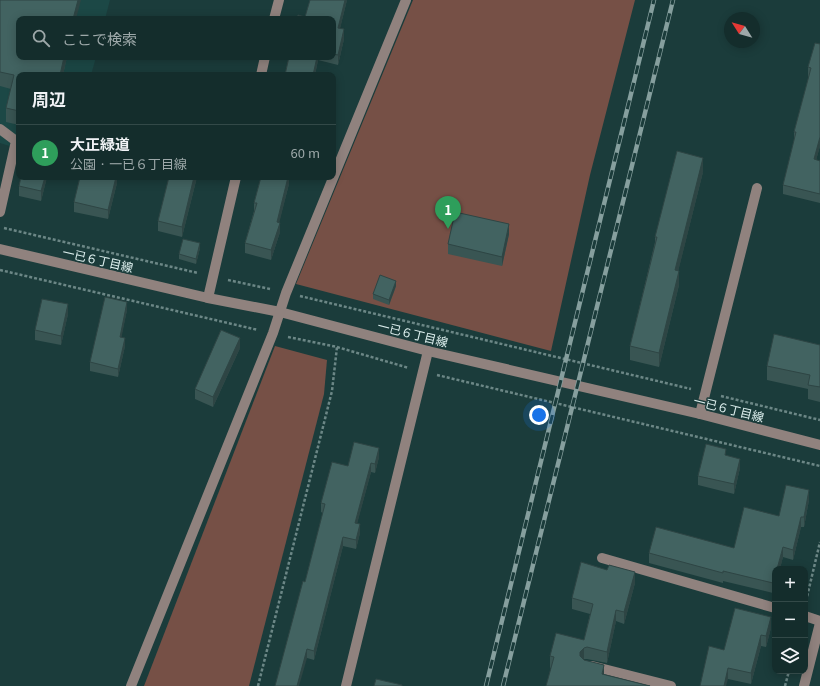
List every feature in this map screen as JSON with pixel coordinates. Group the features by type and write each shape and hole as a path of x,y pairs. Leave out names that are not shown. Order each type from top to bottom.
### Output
{"street":[{"path":"275,16 279,0"},
{"path":"336,171 406,0"},
{"path":"262,72 264,60"},
{"path":"0,129 16,141 0,212"},
{"path":"208,298 235,180"},
{"path":"132,686 273,333 286,293 332,180"},
{"path":"700,414 757,188"},
{"name":"一已６丁目線","path":"0,250 208,298 280,312 428,351 700,414 820,445"},
{"path":"346,686 428,351"},
{"path":"602,558 772,607"},
{"path":"804,686 820,622 808,617"},
{"path":"586,665 671,686"}],"path":[{"path":"0,227 286,293 566,361 820,420"},
{"path":"258,686 332,391 337,347"},
{"path":"805,602 820,542"},
{"path":"785,686 788,674"}],"shaded area":[{"path":"0,0 110,0 106,16 16,16 16,60 95,60 92,72 16,72 16,148 0,143"},
{"path":"413,0 635,0 590,175 551,351 296,284"},
{"path":"275,346 327,360 324,394 249,686 144,686"}],"building":[{"path":"0,0 78,0 74,16 16,16 16,60 63,60 61,72 16,72 16,110 6,108 14,75 0,72"},
{"path":"310,0 345,0 338,28 344,29 338,55 336,55 336,16 305,16"},
{"path":"815,43 820,44 820,137 814,159 820,161 820,194 783,185 796,132 794,132 811,68 808,67"},
{"path":"288,60 316,60 314,72 286,72"},
{"path":"677,151 703,158 675,270 679,271 659,353 630,346 657,237 655,237"},
{"path":"20,180 44,180 41,191 19,186"},
{"path":"79,180 115,180 108,210 74,202"},
{"path":"168,180 193,180 182,227 158,221"},
{"path":"260,180 287,180 277,222 280,223 271,250 245,243 257,203 254,203"},
{"path":"455,212 509,224 502,257 448,244"},
{"path":"183,239 200,243 196,259 179,254"},
{"path":"380,275 396,281 389,300 373,294"},
{"path":"105,297 127,302 120,337 125,338 118,369 90,362"},
{"path":"42,299 68,304 61,336 35,330"},
{"path":"221,330 240,338 213,397 195,389"},
{"path":"774,334 820,345 820,387 808,385 810,375 767,366"},
{"path":"354,442 379,448 375,464 371,463 355,523 360,524 356,540 343,537 314,651 307,649 297,686 275,686 303,581 305,582 325,504 321,503 332,462 348,466"},
{"path":"706,444 726,449 725,455 740,459 734,484 698,476"},
{"path":"786,485 809,490 804,517 801,517 793,550 783,547 778,566 772,566 772,583 723,571 723,573 649,553 656,527 734,548 744,507 779,516"},
{"path":"581,562 607,570 609,565 635,572 624,612 616,610 607,652 587,647 580,652 580,656 584,660 604,665 602,674 650,686 546,686 554,657 550,656 556,633 584,640 593,604 572,598"},
{"path":"735,608 771,617 766,636 761,635 751,673 728,668 724,686 700,686 709,646 724,650"},
{"path":"376,679 402,685 402,686 374,686"}],"railway":[{"path":"486,686 654,0"},
{"path":"503,686 673,0"}],"place":[{"name":"大正緑道","path":"448,229"}]}
